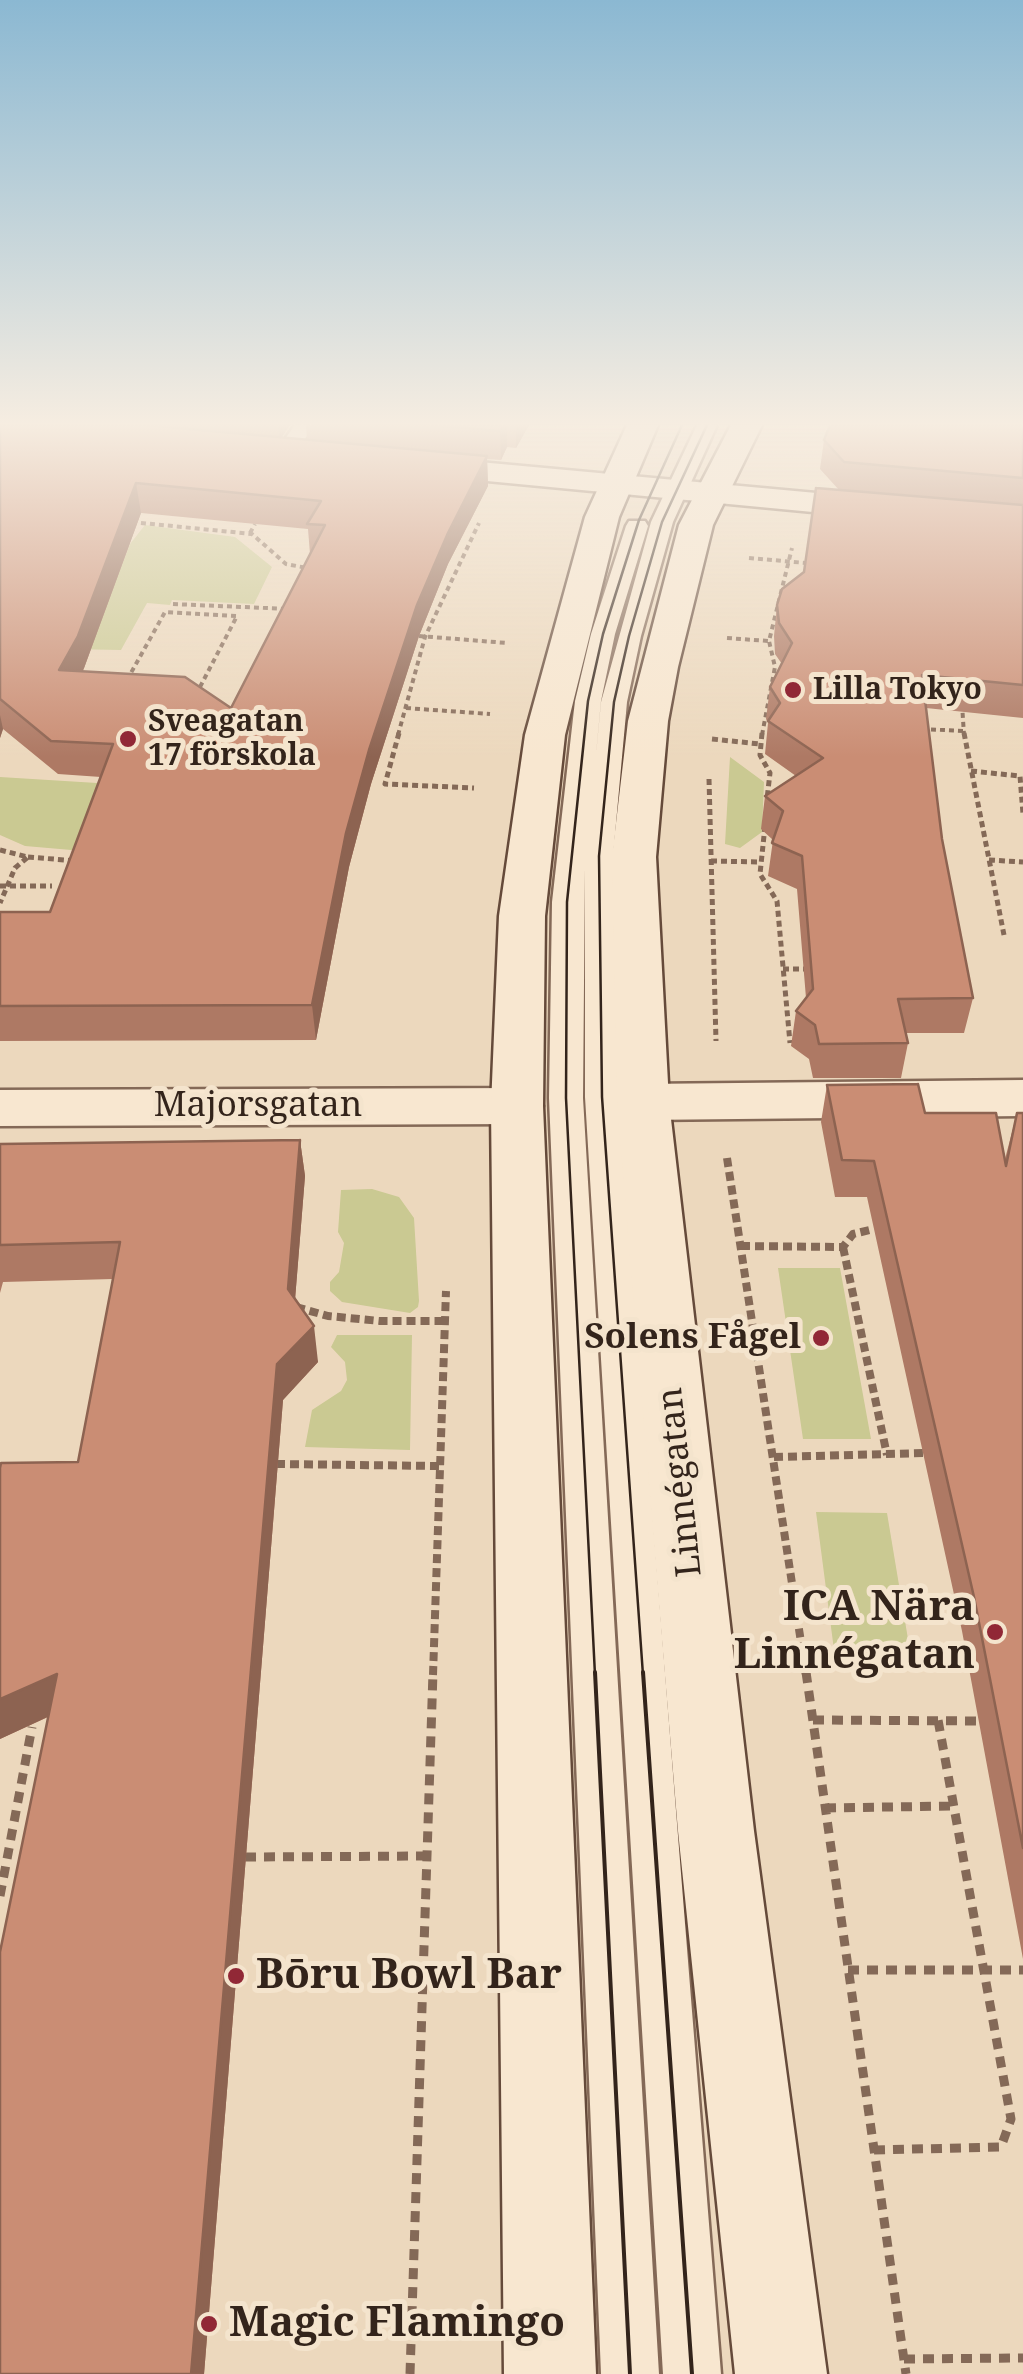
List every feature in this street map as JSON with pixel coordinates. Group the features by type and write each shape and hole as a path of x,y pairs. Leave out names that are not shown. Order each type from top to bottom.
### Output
{"street":[{"name":"Linnégatan","path":"550,2374 517,1106 522,916 544,735 588,566 617,536"},
{"name":"Linnégatan","path":"693,536 659,667 640,789 634,857 643,1102 716,1830 780,2374"},
{"path":"643,1102 1023,1099"},
{"name":"Majorsgatan","path":"0,1108 517,1106"}],"lane":[{"path":"630,2374 566,1098 566,958 570,854 588,701 603,634 643,536"},
{"path":"652,536 614,702 600,822 598,968 602,1097 692,2374"}],"path":[{"path":"252,536 286,564 306,568 301,582"},
{"path":"473,536 422,637 385,784 482,789"},
{"path":"767,803 770,773 760,756 760,744 775,668 770,639 795,536"},
{"path":"738,557 806,564"},
{"path":"283,625 296,596"},
{"path":"174,604 290,609"},
{"path":"145,683 126,681 165,612 237,616 200,687 182,685"},
{"path":"725,648 729,622"},
{"path":"422,637 517,644"},
{"path":"737,639 783,638"},
{"path":"399,696 409,698"},
{"path":"962,704 963,731 1004,936"},
{"path":"406,708 497,714"},
{"path":"709,750 714,722"},
{"path":"921,728 963,731"},
{"path":"712,739 760,744"},
{"path":"376,769 389,770"},
{"path":"709,770 715,1019 721,1100 906,2374"},
{"path":"971,771 1020,776 1023,814"},
{"path":"766,818 760,874 777,901 791,1057"},
{"path":"0,850 28,857 90,861"},
{"path":"0,904 4,886 15,868 28,857"},
{"path":"989,860 1023,862"},
{"path":"711,861 761,862"},
{"path":"4,886 52,886"},
{"path":"783,968 804,969"},
{"path":"874,1229 853,1234 844,1247 887,1455"},
{"path":"741,1246 844,1247"},
{"path":"294,1306 328,1316 380,1322 446,1321"},
{"path":"774,1457 925,1453"},
{"path":"276,1464 440,1466"},
{"path":"813,1720 978,1721"},
{"path":"874,2150 1000,2147 1011,2120 938,1720"},
{"path":"0,1896 32,1727"},
{"path":"825,1808 953,1806"},
{"path":"8,1855 24,1855"},
{"path":"245,1857 428,1856"},
{"path":"848,1970 1022,1970"},
{"path":"904,2359 1023,2358"}],"shaded area":[{"path":"136,536 235,537 272,567 254,604 172,600 170,605 147,603 121,650 66,649 119,572"},
{"path":"730,757 764,782 762,832 740,848 725,844"},
{"path":"0,777 178,788 83,851 25,846 0,835"},
{"path":"372,1189 399,1197 414,1218 419,1301 410,1313 342,1302 330,1291 330,1282 339,1272 344,1243 338,1232 341,1190"},
{"path":"778,1268 840,1268 871,1439 803,1439"},
{"path":"337,1335 412,1335 410,1450 305,1447 312,1410 341,1391 347,1380 345,1362 331,1347"},
{"path":"816,1512 887,1513 910,1651 834,1650"}],"building":[{"path":"0,536 116,536 78,636 59,670 185,677 231,708 319,536 447,536 417,605 369,750 346,833 312,1005 0,1006 0,912 50,912 113,744 51,741 0,699"},
{"path":"809,536 1023,536 1023,685 922,675 942,839 973,998 898,999 908,1043 819,1044 815,1025 796,1011 813,989 802,856 772,843 783,811 765,796 823,758 768,721 780,703 770,687 792,643 779,623 777,605 782,589 804,572"},
{"path":"918,1084 925,1113 996,1113 1006,1166 1017,1113 1023,1113 1023,1848 974,1597 874,1161 842,1160 827,1085"},
{"path":"300,1140 288,1289 314,1326 277,1364 191,2374 0,2374 0,1952 57,1674 0,1699 0,1468 1,1463 78,1462 120,1242 0,1245 0,1144"}],"tram line":[{"path":"595,1675 566,1098 567,902 588,701 603,634 634,536"},
{"path":"643,1675 602,1097 599,856 614,702 658,536"},
{"path":"595,1672 630,2374"},
{"path":"643,1672 692,2374"}],"place":[{"name":"Lilla Tokyo","path":"793,690"},
{"name":"Sveagatan 17 förskola","path":"128,739"},
{"name":"Solens Fågel","path":"821,1338"},
{"name":"ICA Nära Linnégatan","path":"995,1632"},
{"name":"Bōru Bowl Bar","path":"236,1976"},
{"name":"Magic Flamingo","path":"209,2324"}]}
